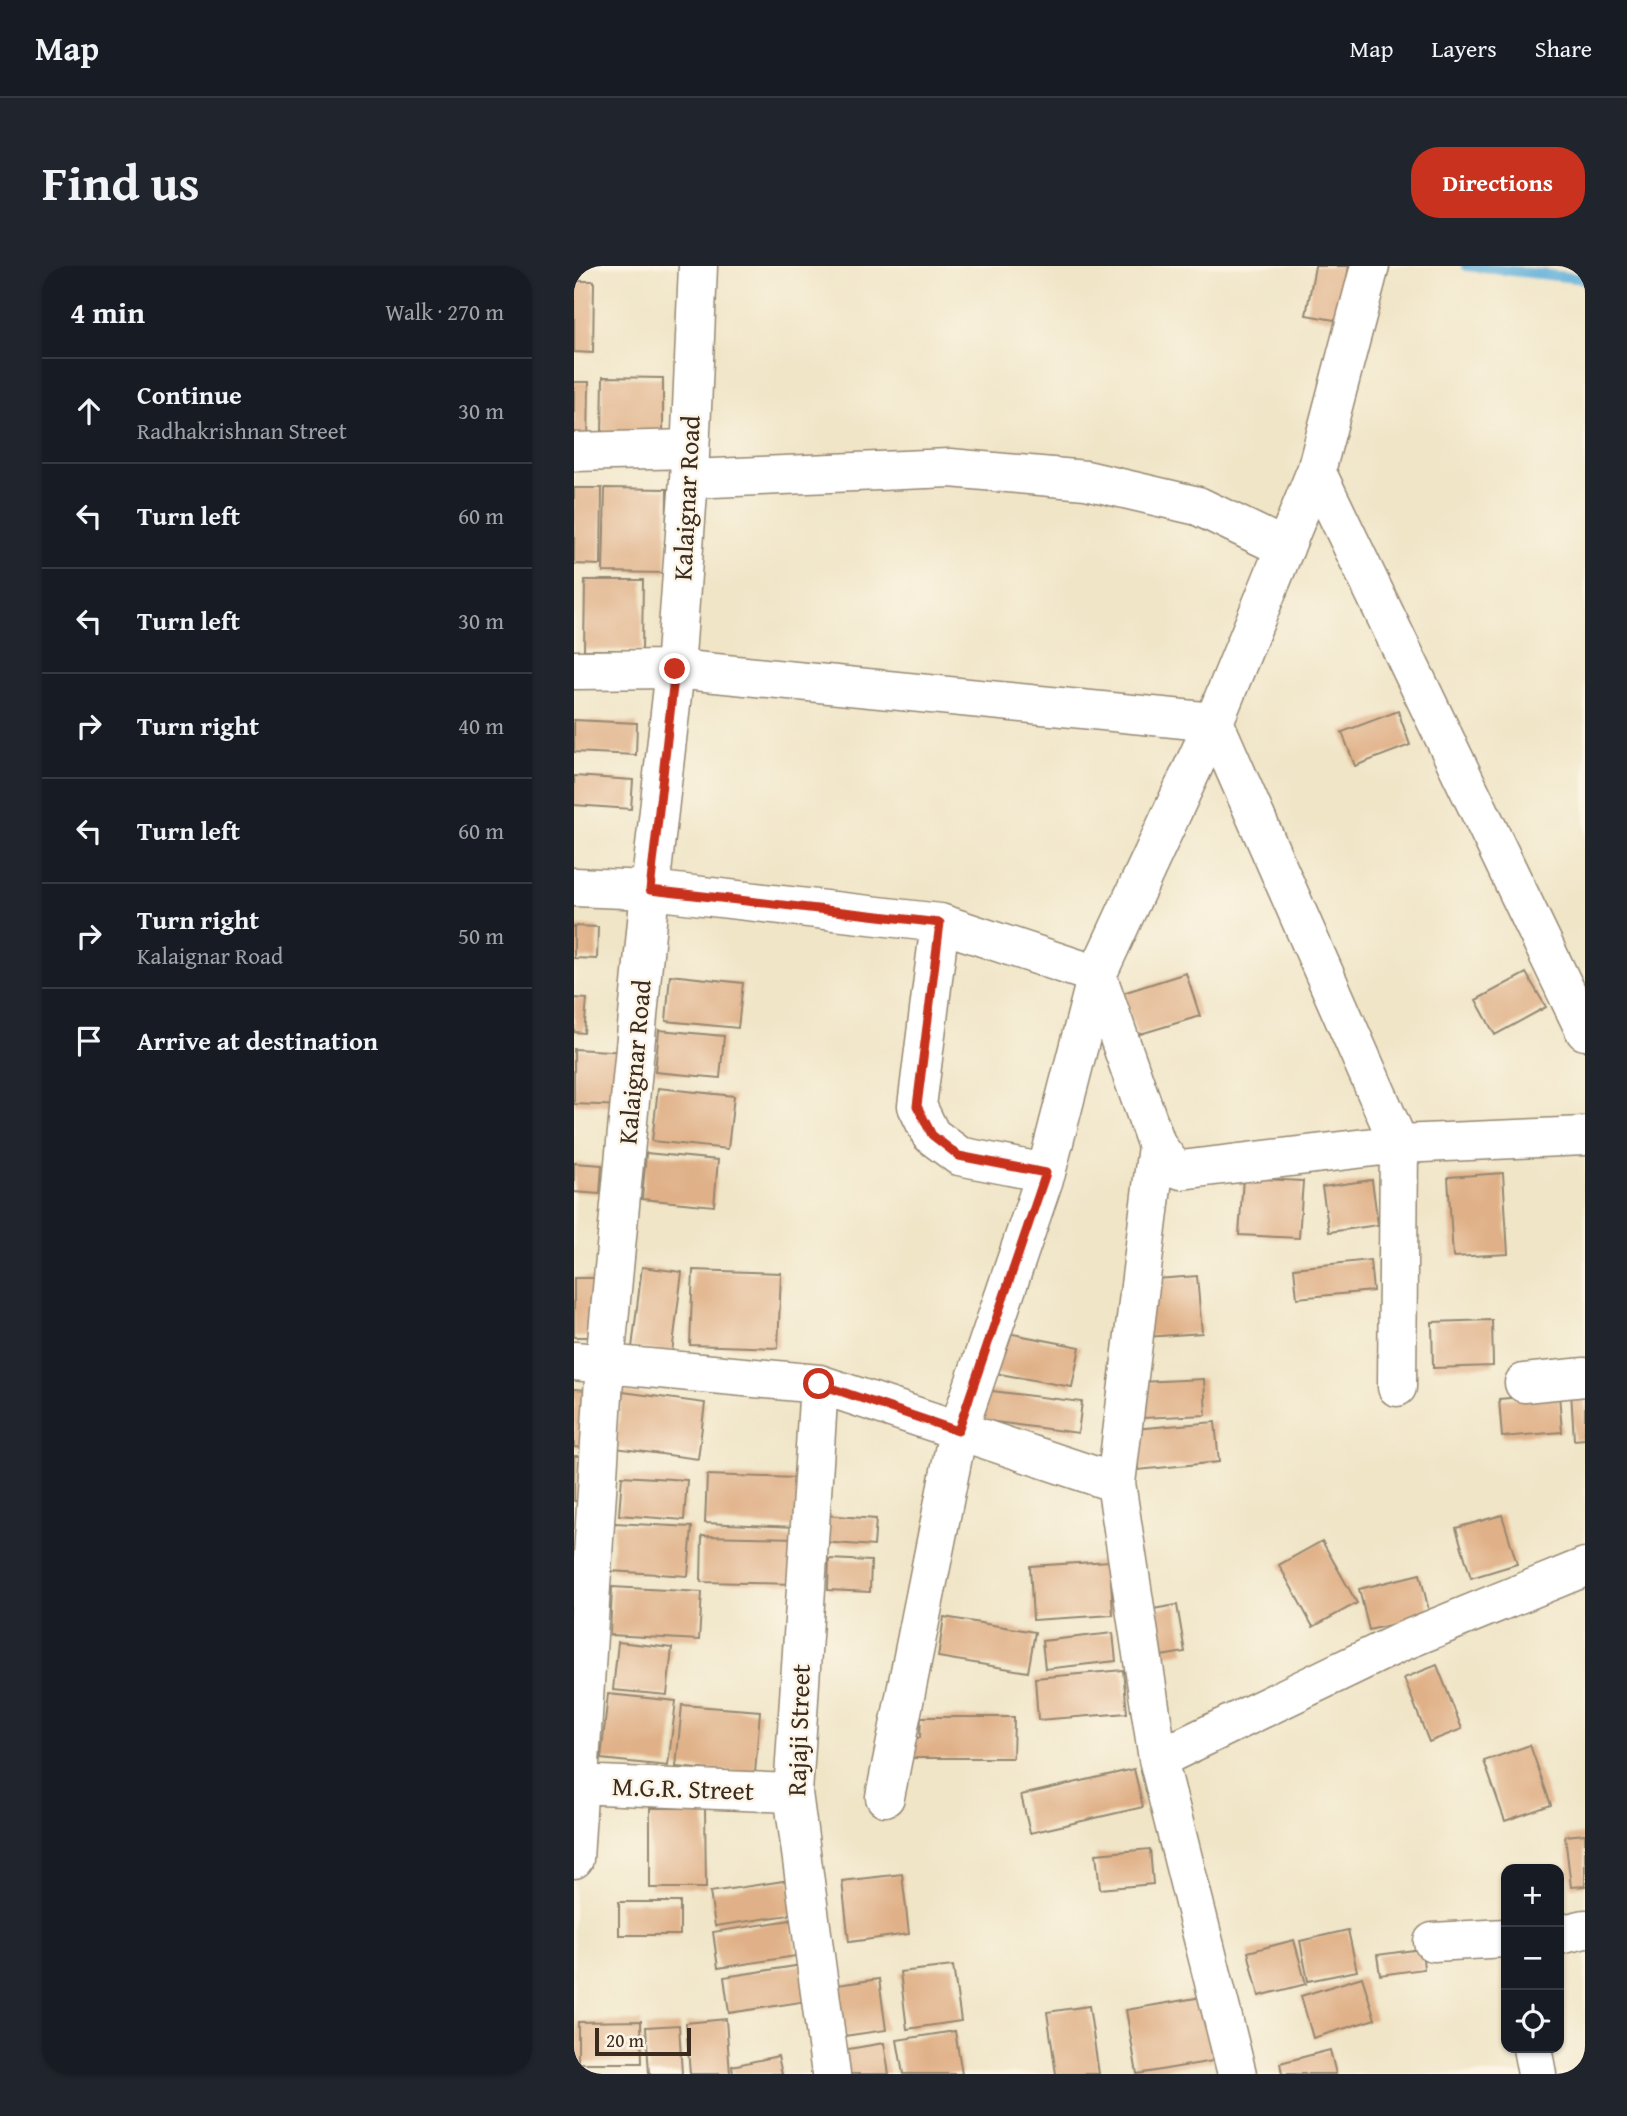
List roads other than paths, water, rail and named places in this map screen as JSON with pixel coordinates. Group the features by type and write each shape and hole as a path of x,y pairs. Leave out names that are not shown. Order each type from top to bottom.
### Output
{"street":[{"name":"Kalaignar Road","path":"574,1859 590,1362 675,669 689,464 698,266"},
{"path":"885,1797 958,1431 1046,1173 1097,975 1214,722 1317,471 1370,266"},
{"path":"574,452 689,464 950,468 1086,480 1198,506 1285,548"},
{"path":"1317,471 1585,1031"},
{"path":"574,670 675,669 1214,722"},
{"path":"1214,722 1399,1144 1396,1387"},
{"path":"574,887 650,890 940,923 1097,975"},
{"path":"940,923 917,1106 932,1135 959,1156 1046,1173"},
{"path":"1097,975 1157,1146 1172,1167 1181,1170 1399,1144 1585,1136"},
{"path":"1157,1146 1116,1483 1158,1759 1231,2073"},
{"path":"590,1362 819,1384 1116,1483"},
{"path":"1524,1384 1585,1377"},
{"name":"Rajaji Street","path":"819,1384 793,1793 831,2074"},
{"path":"1158,1759 1401,1642 1585,1567"},
{"name":"M.G.R. Street","path":"577,1784 793,1793"},
{"path":"1564,1934 1585,1929"},
{"path":"1433,1942 1501,1938"},
{"path":"1533,2053 1537,2074"}],"waterway":[{"path":"1466,266 1585,279"}]}
